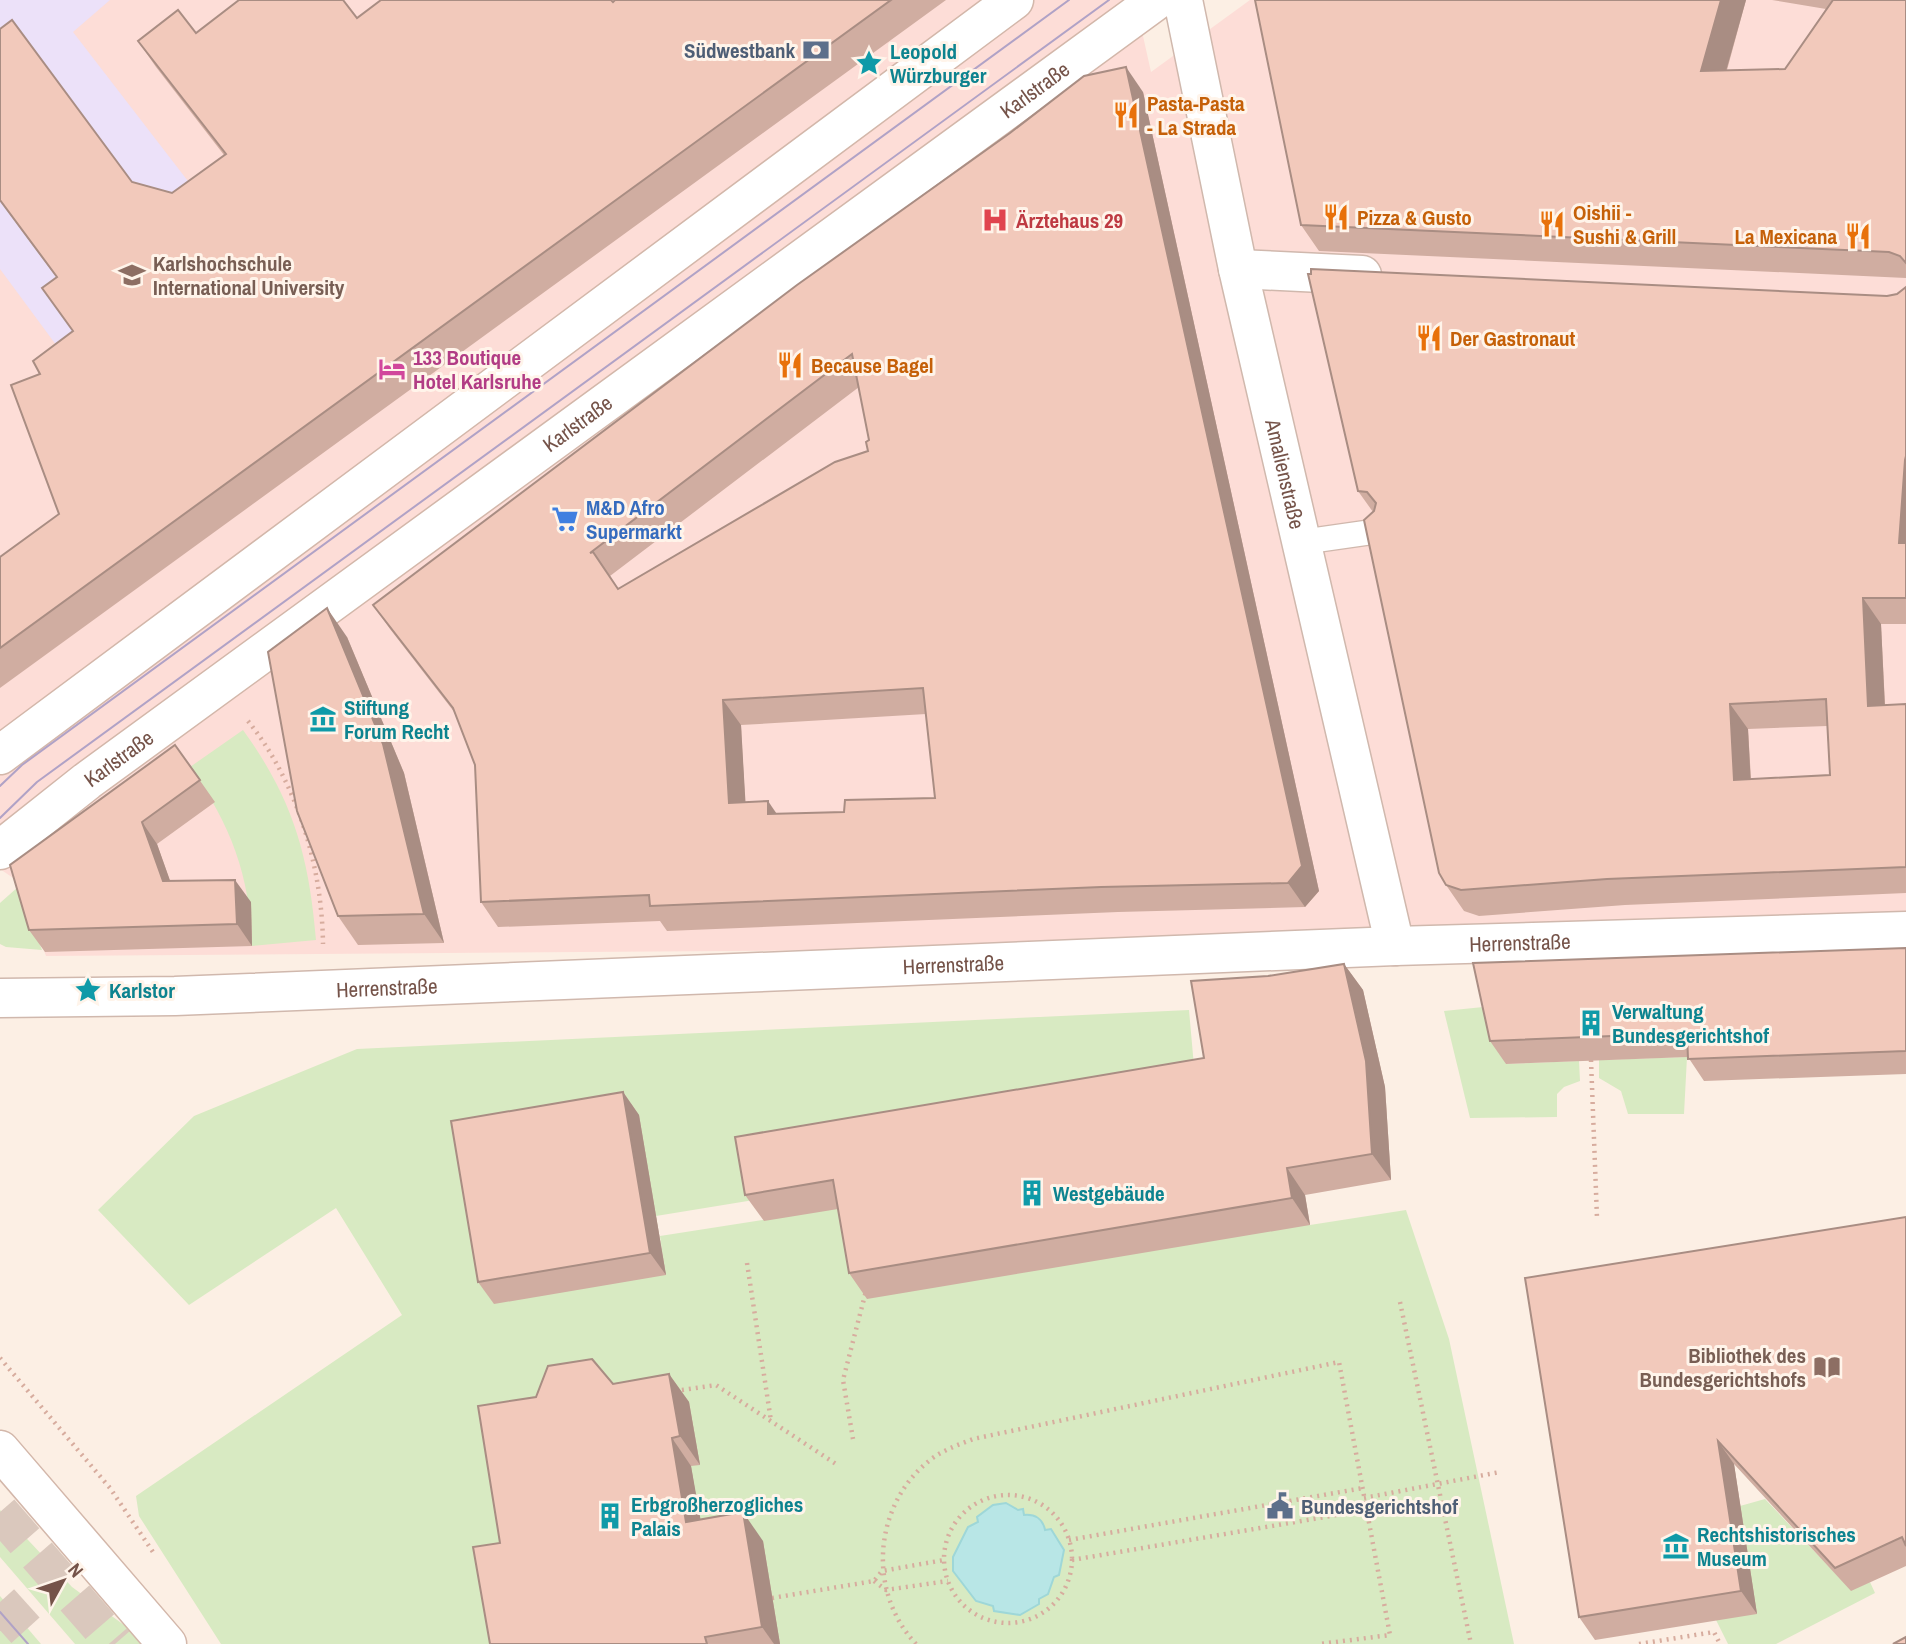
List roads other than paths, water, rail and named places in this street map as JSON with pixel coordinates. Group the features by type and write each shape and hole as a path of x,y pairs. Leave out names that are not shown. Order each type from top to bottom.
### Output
{"street":[{"path":"0,755 1014,0"},
{"name":"Karlstraße","path":"0,850 87,781 1157,0"},
{"name":"Amalienstraße","path":"1182,0 1238,269 1395,946"},
{"path":"1238,269 1391,276"},
{"name":"Herrenstraße","path":"0,998 324,990 1395,946 1906,931"},
{"path":"0,1450 167,1644"}],"lane":[{"path":"1302,542 1379,531"}],"water":[{"path":"1006,1503 1018,1510 1023,1509 1024,1515 1038,1518 1045,1530 1051,1529 1064,1550 1059,1575 1054,1577 1048,1594 1039,1599 1039,1604 1020,1615 994,1611 993,1606 976,1601 953,1571 953,1557 968,1527 978,1522 977,1517 993,1505"}],"tunnel":[{"path":"0,1512 115,1644"},
{"path":"0,1602 38,1644"}],"tram line":[{"path":"0,786 22,765 1069,0"},
{"path":"0,818 37,782 1109,0"},
{"path":"0,1612 28,1644"}],"place":[{"name":"Südwestbank","path":"816,50"},
{"name":"Leopold Würzburger","path":"869,63"},
{"name":"Pasta-Pasta - La Strada","path":"1126,115"},
{"name":"Pizza & Gusto","path":"1336,217"},
{"name":"Ärztehaus 29","path":"995,220"},
{"name":"Oishii - Sushi & Grill","path":"1552,224"},
{"name":"La Mexicana","path":"1858,236"},
{"name":"Karlshochschule International University","path":"132,275"},
{"name":"Der Gastronaut","path":"1429,338"},
{"name":"Because Bagel","path":"790,365"},
{"name":"133 Boutique Hotel Karlsruhe","path":"392,369"},
{"name":"M&D Afro Supermarkt","path":"565,519"},
{"name":"Stiftung Forum Recht","path":"323,719"},
{"name":"Karlstor","path":"88,990"},
{"name":"Verwaltung Bundesgerichtshof","path":"1591,1023"},
{"name":"Westgebäude","path":"1032,1193"},
{"name":"Bibliothek des Bundesgerichtshofs","path":"1827,1367"},
{"name":"Bundesgerichtshof","path":"1280,1506"},
{"name":"Erbgroßherzogliches Palais","path":"610,1516"},
{"name":"Rechtshistorisches Museum","path":"1676,1546"}]}
